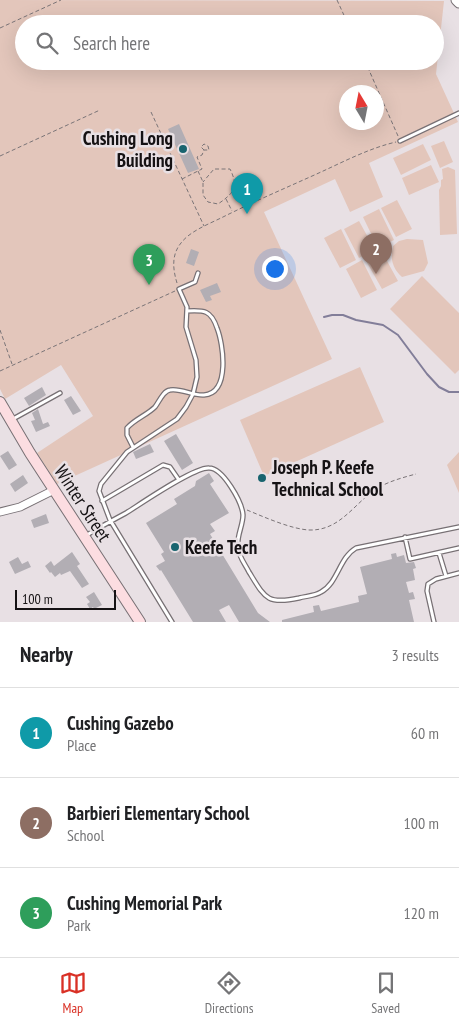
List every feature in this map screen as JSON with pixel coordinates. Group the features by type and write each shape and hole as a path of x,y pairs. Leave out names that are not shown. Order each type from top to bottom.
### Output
{"main road":[{"name":"Winter Street","path":"0,402 10,421 140,622"}],"street":[{"path":"456,0 459,3"},
{"path":"0,512 20,507 54,490"}],"lane":[{"path":"400,141 459,113"},
{"path":"172,622 110,520 99,491 101,484 122,457 133,447 177,418 193,394 197,369 186,327 187,311 179,289 195,282 198,273"},
{"path":"133,447 128,435 128,428 150,411 166,392 172,390 207,395 217,389 221,377 223,354 219,334 212,316 204,311 187,311"},
{"path":"10,421 60,393"},
{"path":"102,501 163,465 170,467 179,480"},
{"path":"84,537 179,480 204,468 215,468 224,476 242,508 243,517 237,543 239,554 262,592 268,598 277,601 321,593 352,551 405,537 459,527"},
{"path":"405,537 410,559 459,548"},
{"path":"439,553 446,576"},
{"path":"434,622 428,584 432,580 459,573"}],"path":[{"path":"29,15 62,0"},
{"path":"337,0 344,15"},
{"path":"0,28 15,21"},
{"path":"0,371 179,289 174,269 176,251 182,241 204,227 232,212 361,154 400,141 369,70"},
{"path":"0,156 100,110"},
{"path":"151,112 204,227"},
{"path":"182,179 202,169 197,157 202,155 204,150"},
{"path":"198,171 203,182 203,195 208,202 218,204 234,190 235,185 230,169 214,169 203,182"},
{"path":"226,198 232,212"},
{"path":"0,330 13,365"},
{"path":"242,508 298,529 322,529 341,520 373,491 416,474"}],"shaded area":[{"path":"0,0 444,1 442,15 15,15 15,70 436,70 436,74 458,122 369,163 383,197 350,212 335,179 264,212 332,359 57,484 37,453 93,416 61,365 5,399 0,389"},
{"path":"444,141 453,162 440,168 431,146"},
{"path":"423,144 431,160 401,175 393,158"},
{"path":"431,165 439,182 409,195 402,178"},
{"path":"448,167 455,170 457,234 440,235 439,190 441,180 443,179 442,169"},
{"path":"397,200 412,229 396,237 381,208"},
{"path":"379,209 394,240 378,248 363,217"},
{"path":"359,221 375,250 359,258 344,229"},
{"path":"341,229 356,260 340,268 324,238"},
{"path":"407,239 423,240 428,263 424,271 402,277 394,266 392,250 393,246 399,241"},
{"path":"381,250 398,281 382,289 365,259"},
{"path":"362,260 377,290 361,298 346,269"},
{"path":"422,276 459,313 459,370 455,374 390,309"},
{"path":"360,367 384,422 264,476 240,420"},
{"path":"459,452 459,493 447,465"}],"building":[{"name":"Cushing Long Building","path":"179,124 199,169 188,173 168,129"},
{"path":"191,249 199,252 194,266 186,263"},
{"path":"217,283 221,292 210,296 212,300 206,302 200,290"},
{"path":"42,387 46,395 29,406 24,398"},
{"path":"71,396 81,411 73,415 64,400"},
{"path":"38,409 43,424 48,422 50,426 36,432 31,421 35,420 32,413"},
{"path":"176,434 193,463 182,470 164,441"},
{"path":"150,444 154,452 136,459 133,452"},
{"path":"8,451 17,465 9,470 0,456"},
{"name":"Keefe Tech","path":"209,473 214,481 210,484 229,513 210,524 215,531 210,534 258,613 270,622 239,622 229,605 219,610 226,622 193,622 161,570 156,566 165,561 161,554 164,552 146,523 177,504 174,499 195,486 196,481"},
{"path":"23,475 28,483 15,492 10,484"},
{"path":"46,514 49,523 34,528 31,520"},
{"path":"72,552 80,564 77,566 89,584 82,588 70,571 61,575 60,573 55,577 45,566 51,561 54,566"},
{"path":"396,553 397,557 404,555 406,563 414,562 416,568 413,569 415,580 406,582 409,593 413,592 415,599 409,600 414,622 282,622 282,620 314,612 313,606 319,605 321,611 359,602 358,596 367,594 360,567 392,559 391,554"},
{"path":"18,557 22,564 28,561 31,567 15,574 9,562"},
{"path":"94,592 102,605 90,609 87,604 90,602 86,597"}],"waterway":[{"path":"324,317 343,315 356,320 383,325 398,335 439,387 449,392 459,392"}],"place":[{"name":"Cushing Long Building","path":"183,149"},
{"name":"Cushing Gazebo","path":"247,214"},
{"name":"Barbieri Elementary School","path":"376,274"},
{"name":"Cushing Memorial Park","path":"149,285"},
{"name":"Joseph P. Keefe Technical School","path":"262,478"},
{"name":"Keefe Tech","path":"175,547"}]}
